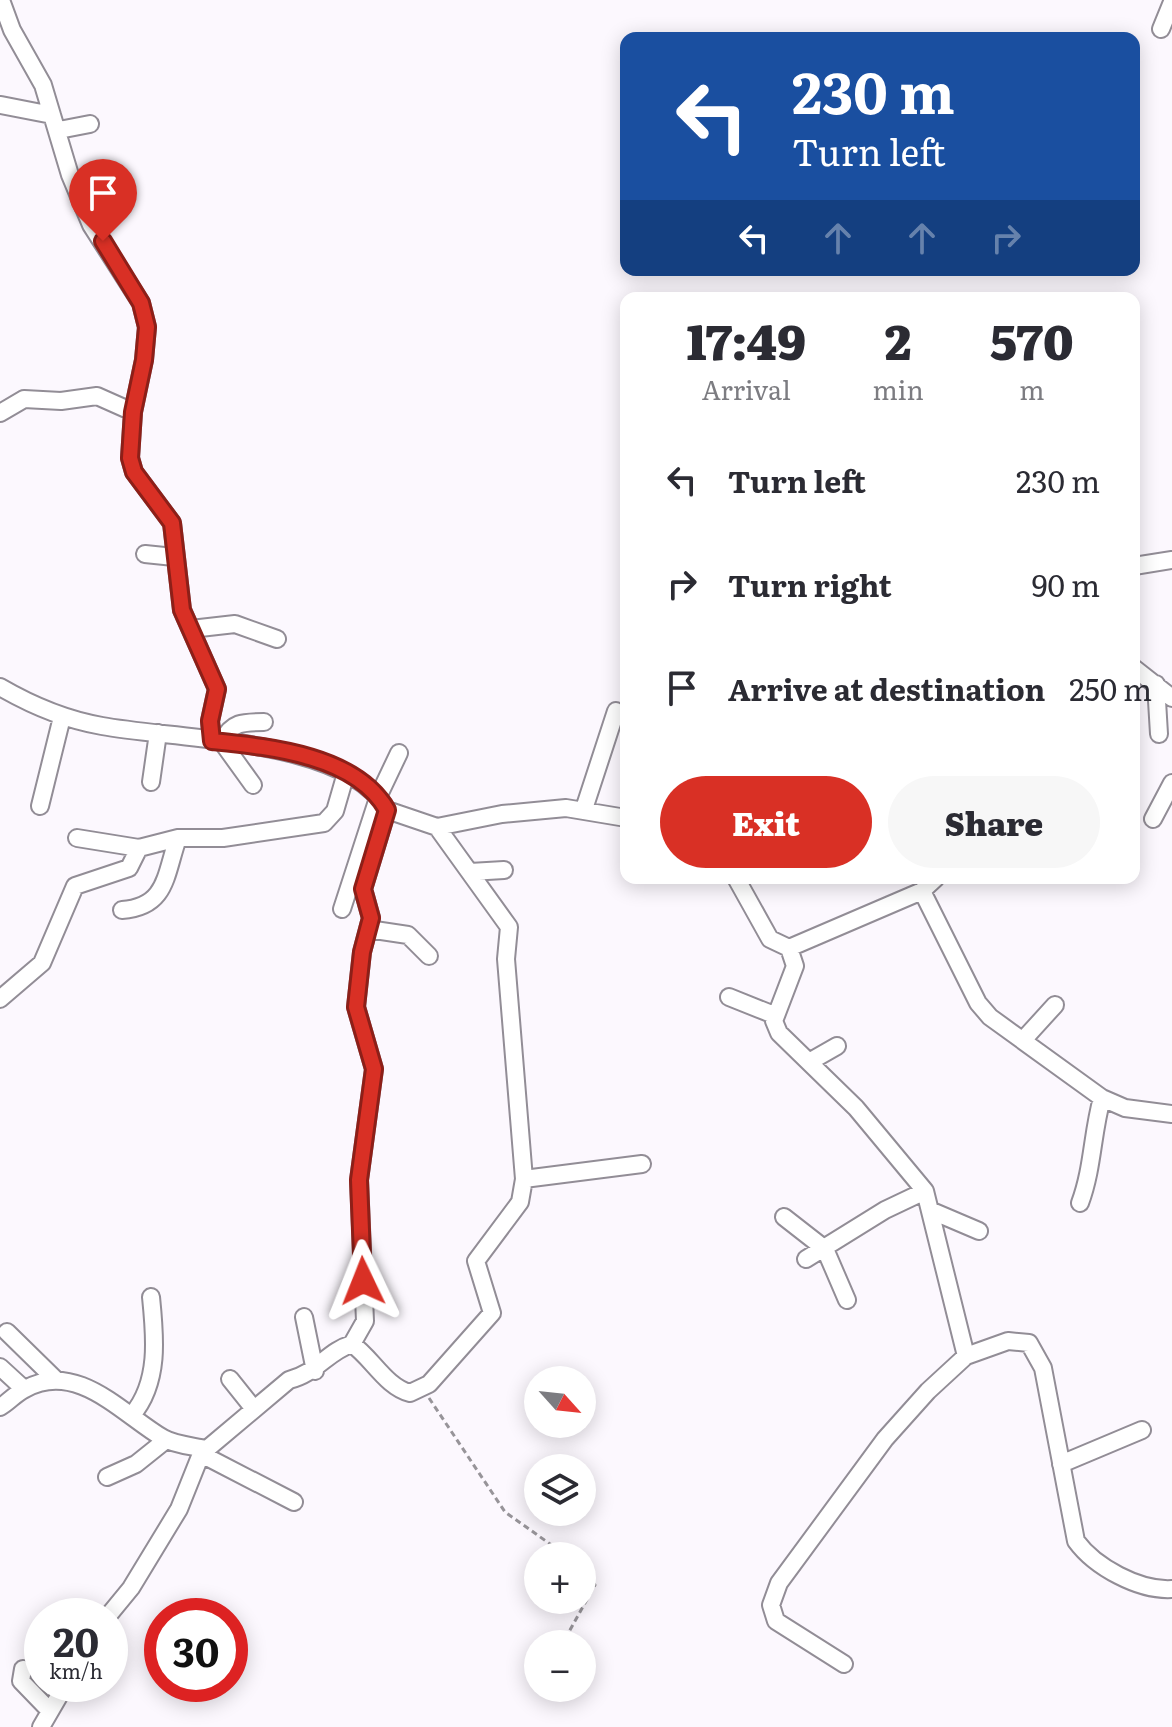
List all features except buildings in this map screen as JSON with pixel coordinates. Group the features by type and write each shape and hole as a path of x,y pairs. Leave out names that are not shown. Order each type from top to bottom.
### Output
{"street":[{"path":"1,0 12,30 43,85 70,175 91,225 141,303 147,327 144,360 133,412 130,458 134,472 172,523 178,596 217,689 210,721 217,741 253,785"},
{"path":"1161,29 1172,2"},
{"path":"1,105 56,123 90,124"},
{"path":"0,413 24,399 61,401 97,396 133,412"},
{"path":"145,554 174,557"},
{"path":"1140,565 1172,560"},
{"path":"191,629 235,624 277,639"},
{"path":"1140,672 1172,698"},
{"path":"1156,684 1159,734"},
{"path":"0,687 62,717 102,726 217,741 333,764 383,803 437,827 509,927 506,959 524,1179 520,1202 476,1261 492,1313 423,1388 410,1393 394,1386 367,1355 352,1344"},
{"path":"584,809 616,711"},
{"path":"40,806 53,743 62,717"},
{"path":"217,741 228,729 241,722 264,722"},
{"path":"151,782 158,733"},
{"path":"342,909 399,753"},
{"path":"77,838 139,848 178,838 223,838 324,823 335,811 346,773"},
{"path":"1153,819 1172,783"},
{"path":"123,1598 179,1509 203,1452 289,1380 315,1371 340,1349 352,1344 365,1321 359,1180 374,1069 356,1007 371,909 363,889 383,803"},
{"path":"437,827 517,812 584,809 620,817"},
{"path":"122,910 153,903 163,887 178,838"},
{"path":"0,999 42,963 75,886 129,868 139,848"},
{"path":"470,872 504,870"},
{"path":"739,884 770,939 789,948 795,966 790,986 774,1015 779,1033 856,1108 925,1191 966,1356"},
{"path":"789,948 922,891 930,884"},
{"path":"922,891 978,1003 990,1017 1102,1098 1125,1108 1172,1114"},
{"path":"368,929 408,935 429,956"},
{"path":"729,997 774,1015"},
{"path":"1024,1039 1055,1005"},
{"path":"809,1062 837,1046"},
{"path":"1080,1203 1091,1174 1095,1122 1102,1098"},
{"path":"524,1179 642,1164"},
{"path":"806,1259 885,1210 925,1191"},
{"path":"932,1211 979,1231"},
{"path":"784,1217 825,1249 847,1300"},
{"path":"132,1415 139,1407 152,1371 156,1344 151,1297"},
{"path":"304,1317 315,1371"},
{"path":"7,1332 48,1368 56,1380"},
{"path":"844,1664 776,1621 771,1613 772,1598 885,1439 966,1356 1008,1341 1029,1343 1036,1349 1048,1386 1071,1529 1085,1553 1106,1568 1143,1584 1172,1589"},
{"path":"0,1367 24,1389"},
{"path":"230,1379 254,1409"},
{"path":"0,1407 24,1389 56,1380 76,1382 132,1415 166,1440 203,1452 294,1502"},
{"path":"1061,1464 1142,1430"},
{"path":"107,1477 136,1464 166,1440"},
{"path":"23,1669 21,1681 50,1711"},
{"path":"41,1727 55,1702"}],"path":[{"path":"423,1388 505,1512 547,1542"}],"route":[{"path":"103,241 141,303 147,327 144,360 133,412 130,458 134,472 172,523 178,596 217,689 210,721 212,741 333,764 379,795 387,810 363,889 371,918 357,987 356,1007 374,1069 359,1180 363,1281"}]}
